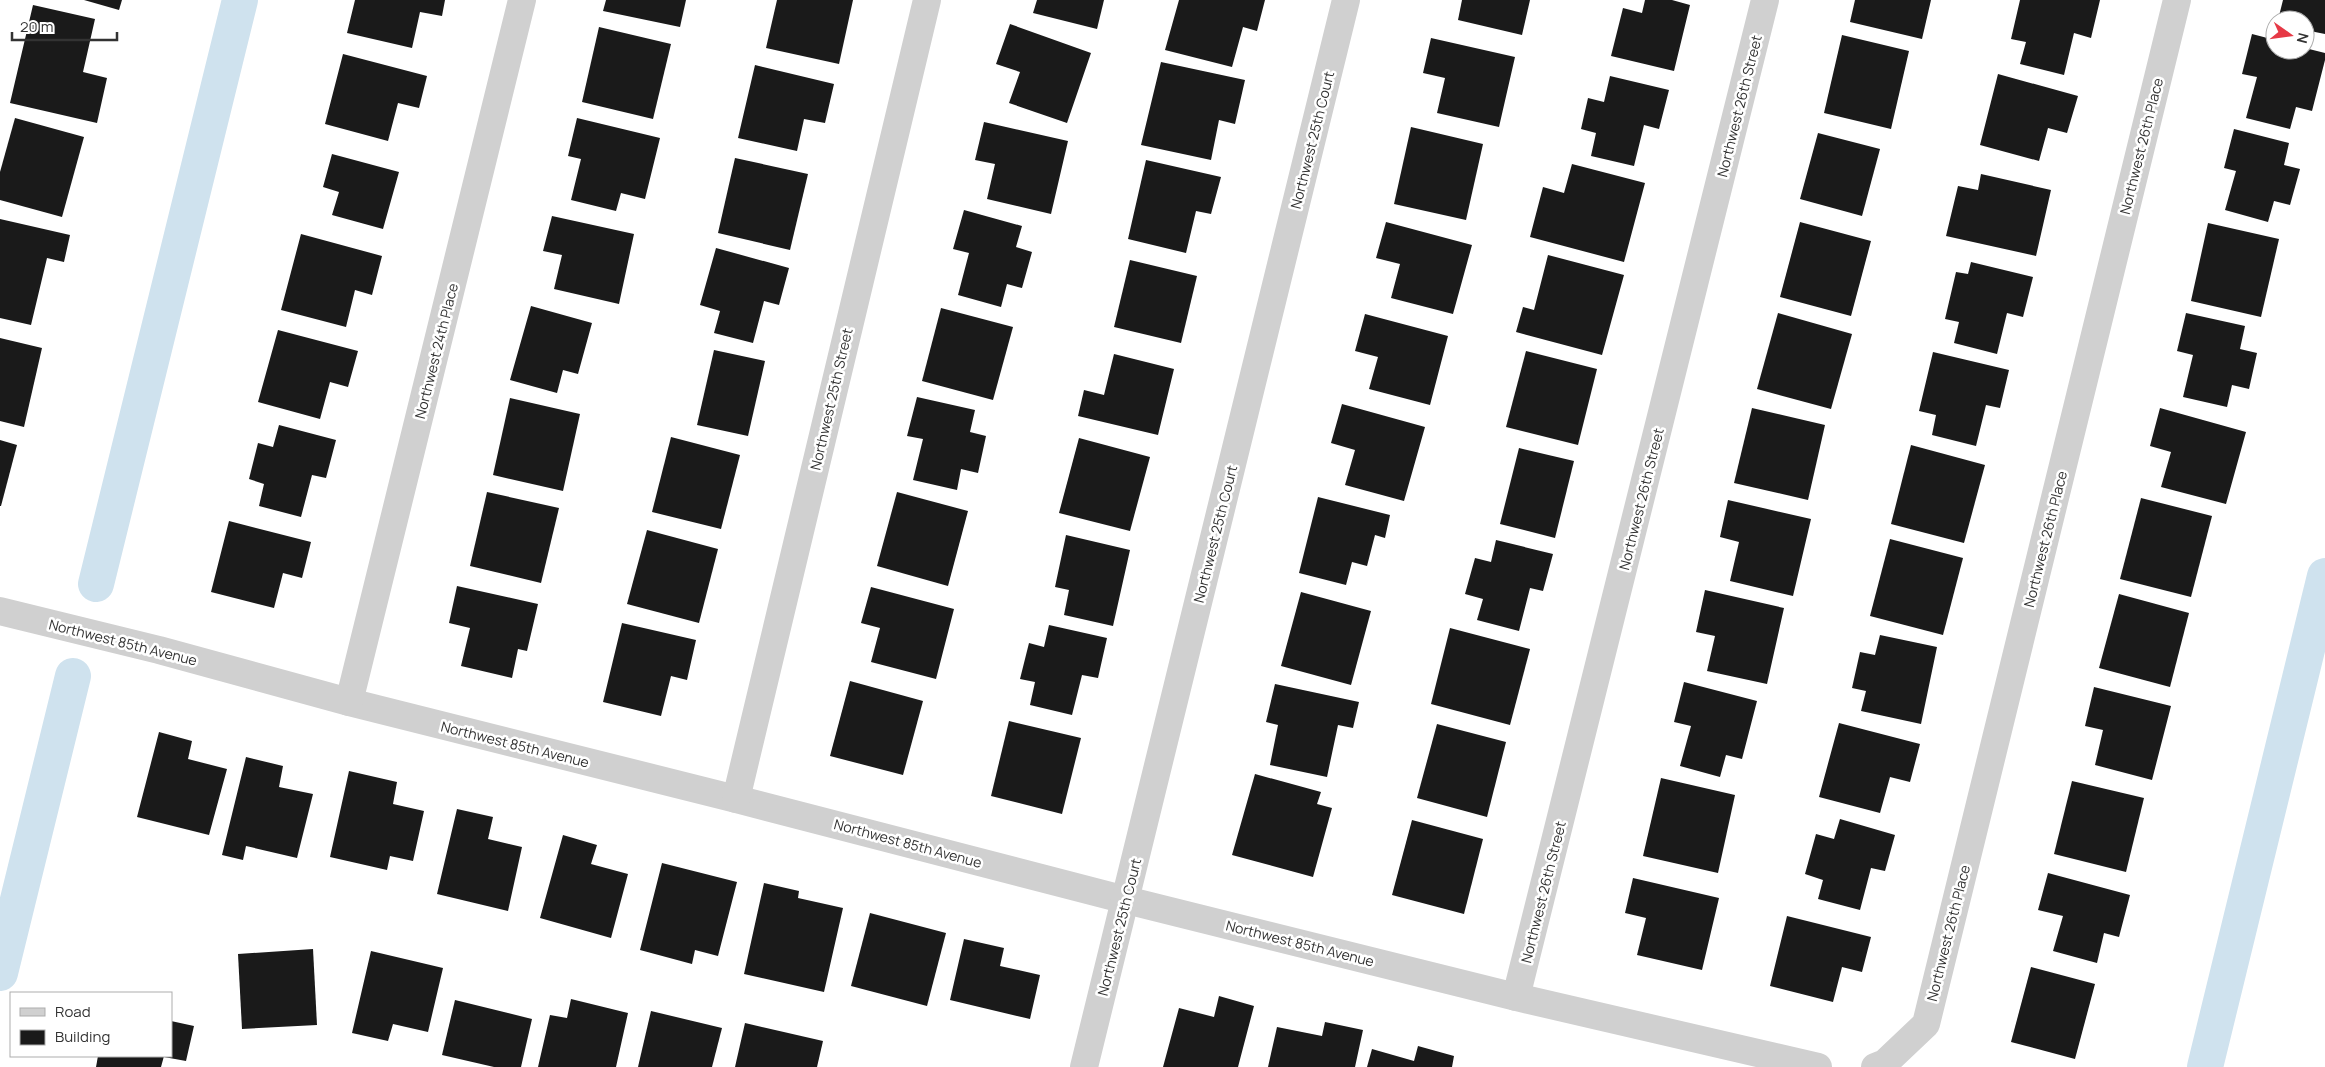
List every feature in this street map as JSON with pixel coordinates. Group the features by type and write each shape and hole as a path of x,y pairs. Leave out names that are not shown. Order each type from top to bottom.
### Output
{"street":[{"name":"Northwest 24th Place","path":"349,702 522,0"},
{"name":"Northwest 25th Street","path":"736,799 927,0"},
{"name":"Northwest 25th Court","path":"1084,1067 1346,0"},
{"name":"Northwest 26th Street","path":"1516,997 1765,0"},
{"name":"Northwest 26th Place","path":"1880,1065 1926,1024 2177,0"},
{"name":"Northwest 85th Avenue","path":"0,612 158,650 349,702 736,799 1126,900 1516,997 1818,1067"}],"building":[{"path":"84,0 122,0 119,10"},
{"path":"355,0 445,0 442,16 420,12 412,48 347,33"},
{"path":"606,0 686,0 680,27 603,11"},
{"path":"777,0 853,0 839,64 766,48"},
{"path":"1037,0 1104,0 1097,29 1033,13"},
{"path":"1179,0 1265,0 1257,31 1243,27 1232,67 1165,50"},
{"path":"1462,0 1530,0 1522,35 1458,20"},
{"path":"1645,0 1672,0 1690,5 1674,71 1611,56 1623,8 1642,13"},
{"path":"1855,0 1931,0 1922,39 1850,22"},
{"path":"2020,0 2100,0 2091,38 2074,33 2064,75 2020,64 2026,42 2011,39"},
{"path":"2283,0 2325,0 2325,34 2315,32 2315,10 2280,10"},
{"path":"33,5 95,19 83,72 107,78 97,123 10,103"},
{"path":"1010,24 1091,53 1067,123 1009,103 1020,72 996,64"},
{"path":"599,27 671,44 653,119 582,102"},
{"path":"2252,34 2265,37 2265,60 2315,60 2315,50 2325,53 2325,60 2312,111 2296,107 2290,129 2246,118 2257,77 2242,74"},
{"path":"1842,35 1909,51 1891,129 1824,113"},
{"path":"1431,38 1515,57 1499,127 1437,113 1445,78 1423,73"},
{"path":"343,54 427,76 419,108 398,103 388,141 325,124"},
{"path":"1161,62 1245,80 1235,124 1219,120 1211,160 1141,145"},
{"path":"755,65 834,84 825,123 804,119 797,151 738,138"},
{"path":"1998,74 2078,96 2067,133 2048,128 2039,161 1980,145"},
{"path":"1610,76 1669,90 1659,129 1644,125 1634,166 1591,156 1596,133 1581,129 1588,98 1604,102"},
{"path":"15,118 84,137 62,217 0,200 0,172"},
{"path":"577,118 660,138 645,199 621,193 616,211 571,200 581,159 568,156"},
{"path":"984,122 1068,141 1051,214 987,199 995,164 975,160"},
{"path":"1411,127 1483,144 1466,220 1394,204"},
{"path":"2234,129 2289,143 2284,165 2300,169 2290,205 2274,201 2268,222 2225,210 2236,171 2224,168"},
{"path":"1818,133 1880,149 1862,216 1800,199"},
{"path":"332,154 399,172 383,229 332,215 339,192 323,187"},
{"path":"735,158 808,174 790,250 718,233"},
{"path":"1146,160 1221,177 1211,214 1196,211 1186,253 1128,239"},
{"path":"1572,164 1645,183 1624,262 1530,237 1543,187 1564,193"},
{"path":"1981,174 2051,190 2036,256 1946,236 1958,186 1978,190"},
{"path":"964,210 1022,226 1016,247 1032,252 1022,288 1007,284 1001,307 958,295 969,253 953,249"},
{"path":"552,216 634,234 619,304 554,289 562,255 543,251"},
{"path":"0,219 70,235 64,262 47,258 31,325 0,318"},
{"path":"1386,222 1472,245 1453,314 1391,298 1400,264 1376,258"},
{"path":"1800,222 1871,241 1851,316 1780,297"},
{"path":"2208,223 2279,239 2261,317 2191,301"},
{"path":"301,234 382,256 372,295 355,290 346,327 281,310"},
{"path":"716,248 789,268 779,305 764,301 753,343 714,333 720,311 700,305"},
{"path":"1548,255 1624,275 1602,355 1516,332 1523,307 1534,310"},
{"path":"1130,260 1197,276 1181,343 1114,327"},
{"path":"1971,262 2033,277 2023,317 2007,313 1997,354 1954,343 1959,322 1945,319 1956,272 1968,274"},
{"path":"531,306 592,323 578,374 563,370 557,393 510,380"},
{"path":"941,308 1013,327 993,400 922,381"},
{"path":"1778,313 1852,334 1831,409 1757,389"},
{"path":"2186,313 2245,326 2240,349 2257,353 2249,389 2232,385 2227,407 2183,397 2193,355 2177,351"},
{"path":"1365,314 1448,336 1430,405 1369,389 1378,357 1355,351"},
{"path":"278,330 358,351 348,387 330,382 320,419 258,402"},
{"path":"0,338 42,348 24,427 0,421"},
{"path":"714,350 765,361 748,436 697,425"},
{"path":"1526,351 1597,369 1578,445 1506,427"},
{"path":"1933,352 2009,370 2000,408 1986,405 1976,446 1932,435 1936,415 1919,411"},
{"path":"1114,354 1174,369 1158,435 1078,416 1084,390 1104,395"},
{"path":"917,397 975,410 970,432 986,436 978,473 961,469 957,490 913,480 923,439 907,436"},
{"path":"510,398 580,414 563,491 493,475"},
{"path":"1342,404 1425,427 1404,501 1345,485 1355,450 1331,443"},
{"path":"1752,408 1825,425 1808,500 1734,483"},
{"path":"2160,408 2246,432 2226,504 2161,487 2171,452 2150,446"},
{"path":"279,425 336,440 326,478 312,475 301,517 259,506 264,484 249,479 258,443 273,447"},
{"path":"671,437 740,455 721,529 652,512"},
{"path":"1079,438 1150,457 1130,531 1059,513"},
{"path":"0,440 17,445 1,506 0,506"},
{"path":"1911,445 1985,465 1964,543 1891,524"},
{"path":"1519,448 1574,461 1555,538 1500,524"},
{"path":"487,492 559,508 541,583 470,566"},
{"path":"897,492 968,511 948,586 877,566"},
{"path":"1318,497 1390,515 1385,538 1375,535 1367,566 1352,562 1346,585 1299,573"},
{"path":"2141,498 2212,516 2191,597 2120,579"},
{"path":"1728,500 1811,519 1793,596 1730,581 1739,542 1720,537"},
{"path":"229,521 311,542 302,578 283,573 274,608 211,592"},
{"path":"647,530 718,549 699,623 627,604"},
{"path":"1066,535 1130,550 1113,626 1064,615 1069,590 1055,587"},
{"path":"1890,539 1963,558 1943,635 1870,616"},
{"path":"1496,540 1553,554 1543,591 1530,588 1519,631 1477,620 1483,599 1465,594 1475,558 1491,562"},
{"path":"457,586 538,604 527,651 518,649 512,678 461,666 470,628 449,623"},
{"path":"871,587 954,609 936,679 871,662 880,628 861,623"},
{"path":"1705,590 1784,608 1767,684 1707,671 1715,636 1696,632"},
{"path":"1301,592 1371,611 1351,685 1281,666"},
{"path":"2119,594 2189,613 2170,687 2099,668"},
{"path":"622,623 696,640 687,680 671,676 661,716 603,702"},
{"path":"1049,625 1107,638 1098,678 1082,675 1072,715 1030,705 1035,682 1020,679 1029,643 1044,647"},
{"path":"1450,628 1530,649 1510,725 1431,704"},
{"path":"1880,635 1937,647 1921,724 1861,711 1866,691 1852,688 1860,652 1875,655"},
{"path":"850,681 923,701 903,775 830,756"},
{"path":"1684,682 1757,701 1742,759 1726,755 1720,777 1680,766 1691,726 1674,722"},
{"path":"1275,684 1359,702 1353,728 1338,725 1327,777 1270,765 1278,725 1266,722"},
{"path":"2094,687 2171,706 2152,780 2095,765 2103,730 2085,726"},
{"path":"1009,721 1081,738 1062,814 991,796"},
{"path":"1839,723 1920,744 1910,782 1890,777 1880,813 1819,797"},
{"path":"1437,724 1506,742 1487,817 1417,798"},
{"path":"159,732 192,741 188,759 227,769 209,835 137,817"},
{"path":"246,757 283,766 279,787 313,794 297,858 246,846 243,860 222,855"},
{"path":"349,771 397,782 393,804 424,811 413,861 390,856 387,870 330,857"},
{"path":"1255,774 1321,792 1317,804 1332,808 1313,877 1232,855"},
{"path":"1661,778 1735,795 1718,873 1643,856"},
{"path":"2072,781 2144,798 2126,872 2054,854"},
{"path":"457,809 493,817 488,839 522,847 508,911 437,894"},
{"path":"1840,819 1895,835 1885,871 1871,868 1860,910 1818,899 1823,880 1805,874 1816,834 1834,839"},
{"path":"1412,820 1483,839 1464,914 1392,895"},
{"path":"563,835 597,845 591,864 628,874 611,938 540,918"},
{"path":"662,863 737,882 718,956 695,950 692,964 640,950"},
{"path":"2048,873 2130,895 2119,937 2104,933 2097,963 2053,951 2063,916 2038,910"},
{"path":"1633,878 1719,898 1702,970 1637,955 1646,918 1625,913"},
{"path":"764,883 799,891 798,898 843,908 824,992 744,974"},
{"path":"870,913 946,933 927,1006 851,986"},
{"path":"1787,916 1871,937 1862,972 1842,967 1833,1002 1770,986"},
{"path":"964,939 1004,948 1000,966 1040,975 1030,1019 950,1000"},
{"path":"313,949 317,1025 242,1029 238,954"},
{"path":"371,951 443,968 428,1032 393,1024 388,1041 352,1033"},
{"path":"2031,967 2095,984 2075,1059 2011,1042"},
{"path":"1219,996 1254,1006 1238,1067 1163,1067 1179,1008 1214,1017"},
{"path":"571,999 628,1013 616,1067 538,1067 550,1015 567,1018"},
{"path":"455,1000 532,1019 521,1067 494,1067 442,1055"},
{"path":"651,1011 722,1028 712,1067 638,1067"},
{"path":"172,1021 194,1026 186,1061 164,1057 172,1057"},
{"path":"1325,1022 1363,1030 1355,1067 1268,1067 1277,1027 1322,1036"},
{"path":"745,1023 823,1041 817,1067 735,1067"},
{"path":"1418,1046 1454,1056 1452,1067 1367,1067 1372,1049 1414,1061"},
{"path":"98,1057 164,1057 161,1067 96,1067"}],"waterway":[{"path":"96,584 240,0"},
{"path":"2205,1067 2325,576"},
{"path":"0,973 73,676"}]}
